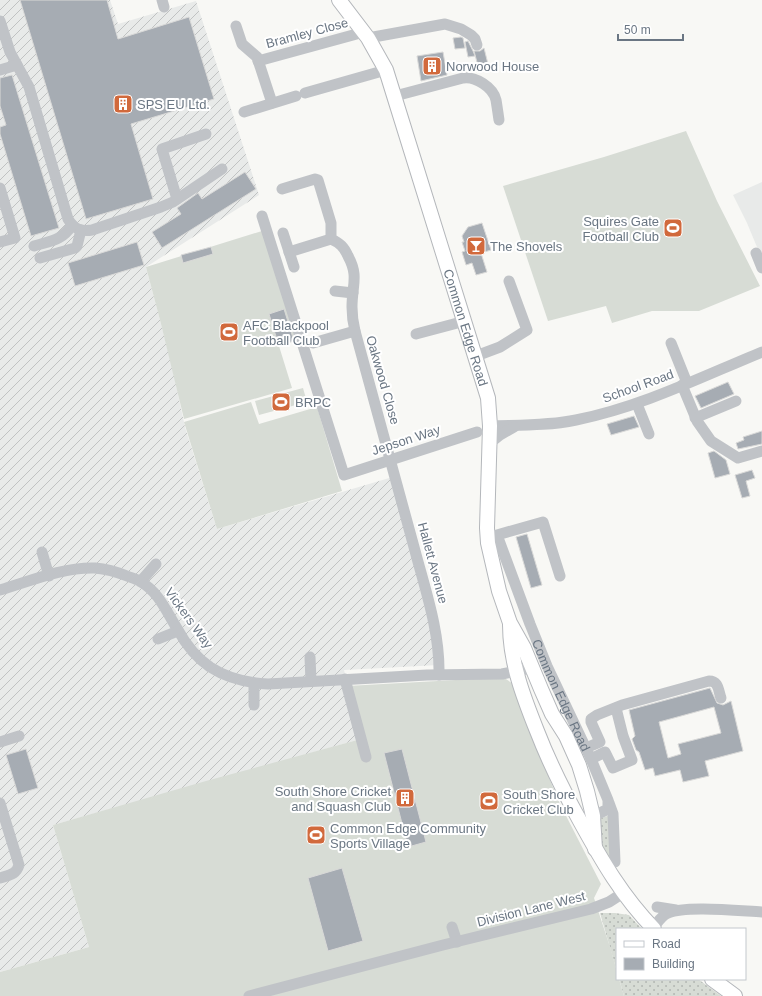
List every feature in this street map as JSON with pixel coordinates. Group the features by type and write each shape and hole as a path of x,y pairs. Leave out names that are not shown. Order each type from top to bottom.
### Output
{"main road":[{"name":"Common Edge Road","path":"339,0 366,35 386,70 488,398 484,429 490,443 486,520 487,536 500,591 510,623 524,648 540,689 566,736 579,765 587,791 586,818 595,849 623,893 653,928"},
{"name":"Common Edge Road","path":"510,623 512,672 559,780 586,818"},
{"path":"559,780 571,777 574,772 571,757 562,738 561,729"},
{"path":"713,980 734,996"}],"street":[{"path":"0,20 10,52 29,87 68,219 77,228 77,246 75,248 40,258"},
{"name":"Bramley Close","path":"258,61 366,35 445,24 461,29 471,35 475,39 477,45"},
{"name":"Bramley Close","path":"236,26 242,44 254,54 258,61 272,103"},
{"path":"0,70 17,65"},
{"path":"244,112 386,70"},
{"path":"394,96 463,78 470,78 482,84 493,93 496,99 499,120"},
{"path":"177,199 162,149 206,134"},
{"path":"34,246 58,239 77,228 92,230 161,208 222,169"},
{"path":"282,189 314,179 318,180 331,224 331,239 289,252"},
{"path":"0,188 15,238 0,242"},
{"name":"Jepson Way","path":"262,216 344,475 484,429"},
{"path":"283,233 294,267"},
{"name":"Oakwood Close","path":"331,239 339,242 344,248 355,271 352,316 392,460"},
{"path":"756,253 762,268"},
{"path":"476,356 500,347 528,330 509,281"},
{"path":"335,291 353,293"},
{"path":"416,334 465,321"},
{"name":"Oakwood Close","path":"313,343 355,331"},
{"path":"671,343 696,420 711,441 738,458 762,451"},
{"name":"School Road","path":"484,429 574,421 601,414 637,404 762,352"},
{"path":"696,420 736,401"},
{"path":"637,404 648,434"},
{"name":"School Road","path":"490,443 508,429 518,425"},
{"name":"Hallett Avenue","path":"392,460 437,635 439,675"},
{"name":"Common Edge Road","path":"560,576 543,522 497,535 554,684 591,758 613,814 615,862"},
{"path":"42,552 49,576"},
{"path":"141,581 156,564"},
{"name":"Vickers Way","path":"0,590 72,570 95,568 114,571 141,581 158,597 178,632 196,655 210,666 240,680 254,683 268,684 345,679 512,672 532,668"},
{"path":"500,591 516,586"},
{"path":"158,639 178,632"},
{"path":"310,657 311,681"},
{"path":"345,679 366,757"},
{"path":"586,748 600,742 591,719 616,708 709,681 716,682 721,698"},
{"path":"254,683 254,705"},
{"path":"591,758 606,752 613,768 632,760 623,736 616,708"},
{"path":"0,742 19,736"},
{"path":"0,803 19,865 18,870 14,874 0,878"},
{"path":"586,818 608,809 609,803"},
{"name":"Division Lane West","path":"249,996 443,945 591,909 608,902 623,893"},
{"path":"657,907 677,910 690,909 762,912"},
{"path":"653,928 665,914 677,910"},
{"path":"452,927 457,942"}],"shaded area":[{"path":"0,0 110,0 118,24 196,1 259,195 146,267 172,366 185,427 217,529 396,476 439,665 344,670 361,739 53,825 89,947 0,972"},
{"path":"686,131 717,201 760,286 699,311 652,311 612,323 606,306 548,321 503,186 604,157"},
{"path":"762,182 762,259 733,195"},
{"name":"AFC Blackpool Football Club","path":"262,231 297,340 279,346 292,388 184,419 146,267"},
{"name":"BRPC","path":"303,388 307,402 259,415 255,401"},
{"path":"251,402 259,424 317,407 342,491 217,529 184,422"},
{"name":"Common Edge Community Sports Village","path":"492,678 506,679 513,684 560,804 601,884 594,898 616,968 616,980 619,980 624,996 0,996 0,972 89,947 53,825 206,781 361,739 347,686"},
{"path":"613,814 615,862 607,870 596,820"},
{"path":"600,913 629,915 641,928 616,928 616,969"},
{"path":"619,980 699,980 721,996 624,996"}],"building":[{"name":"SPS EU Ltd.","path":"20,0 107,0 118,39 189,17 214,99 131,124 153,199 86,219"},
{"path":"453,38 463,38 465,48 455,49"},
{"path":"468,41 475,56 468,57 465,42"},
{"path":"484,48 488,64 478,66 474,51 480,51"},
{"name":"Norwood House","path":"443,52 447,75 421,81 417,56"},
{"path":"12,75 59,228 31,236 0,134 0,127 6,125 0,106 0,78"},
{"path":"245,172 256,189 162,248 152,232 181,214 177,208 198,193 202,199"},
{"name":"The Shovels","path":"482,223 491,250 481,253 487,272 476,275 472,263 466,265 462,252 465,251 462,236 468,227"},
{"path":"137,242 144,265 75,286 68,263"},
{"path":"211,247 213,254 183,263 181,255"},
{"path":"284,309 294,341 279,346 269,314"},
{"path":"728,382 734,394 701,408 695,396"},
{"path":"634,416 639,427 611,435 607,424"},
{"path":"762,431 762,444 738,449 736,443 744,440 743,437"},
{"path":"714,451 726,460 730,474 715,478 708,453"},
{"path":"752,470 755,478 746,481 750,496 742,498 735,475"},
{"path":"527,534 542,585 531,588 516,537"},
{"path":"710,688 717,703 723,705 731,701 743,751 705,761 709,776 683,782 680,770 655,776 653,768 645,770 639,752 636,750 632,739 635,736 629,710","holes":["714,707 721,733 678,744 681,754 668,758 659,722"]},
{"path":"26,749 38,788 18,794 6,755"},
{"name":"South Shore Cricket and Squash Club","path":"402,749 426,842 408,847 384,753"},
{"name":"Common Edge Community Sports Village","path":"342,868 363,941 328,951 308,878"}],"place":[{"name":"Norwood House","path":"432,66"},
{"name":"SPS EU Ltd.","path":"123,104"},
{"name":"Squires Gate Football Club","path":"673,228"},
{"name":"The Shovels","path":"476,246"},
{"name":"AFC Blackpool Football Club","path":"229,332"},
{"name":"BRPC","path":"281,402"},
{"name":"South Shore Cricket and Squash Club","path":"405,798"},
{"name":"South Shore Cricket Club","path":"489,801"},
{"name":"Common Edge Community Sports Village","path":"316,835"}]}
